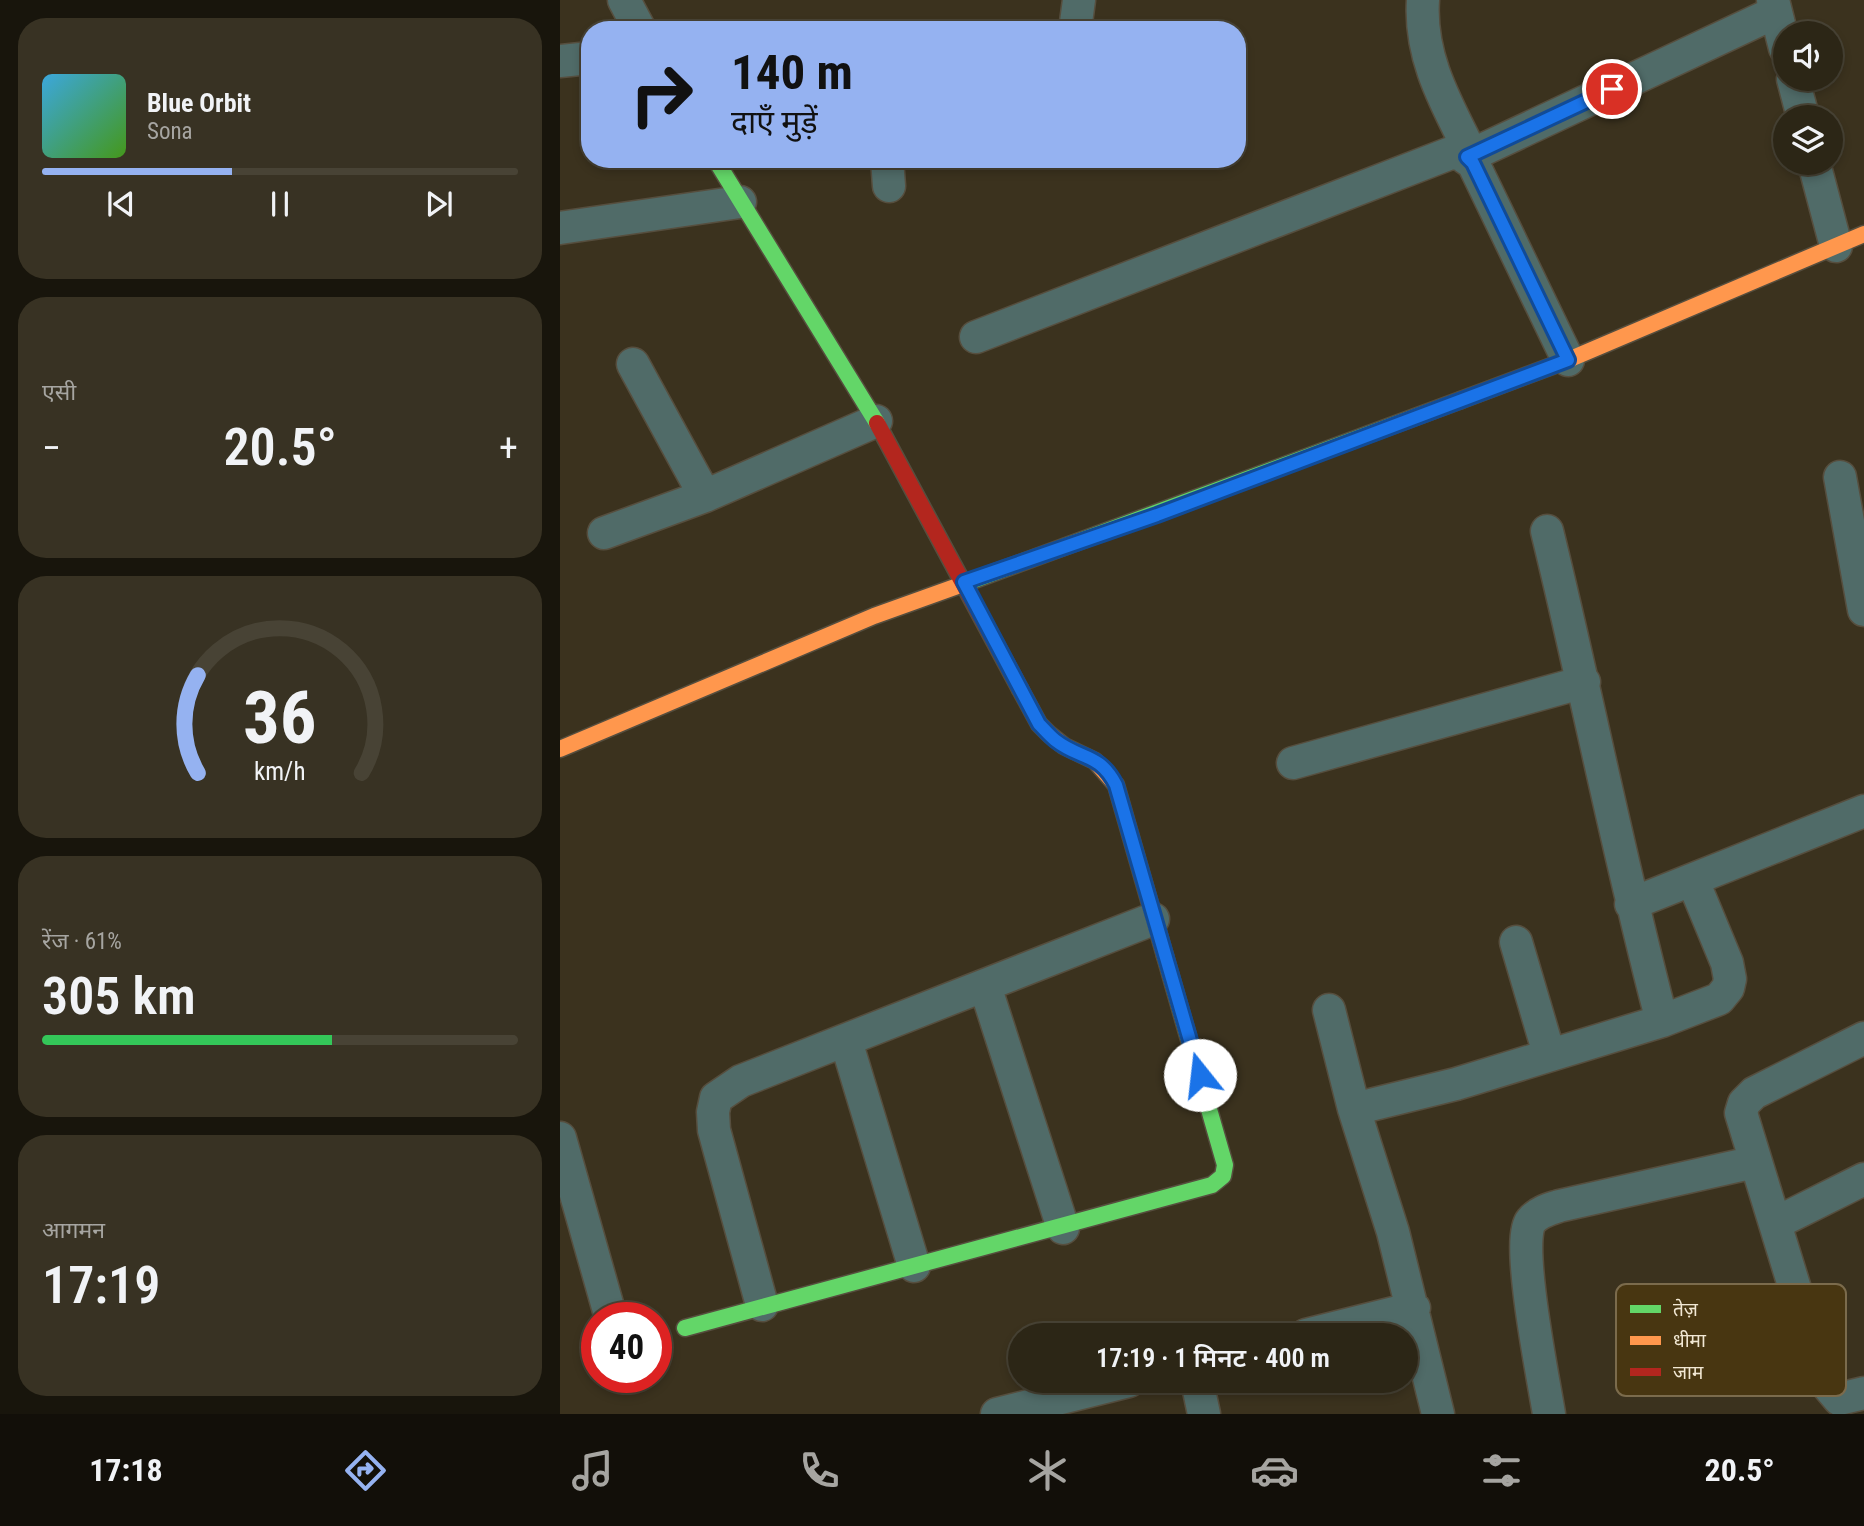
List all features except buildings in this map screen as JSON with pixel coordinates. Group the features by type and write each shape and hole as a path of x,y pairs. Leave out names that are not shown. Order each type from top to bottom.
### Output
{"street":[{"path":"624,0 635,21"},
{"path":"1076,21 1079,0"},
{"path":"1423,0 1423,40 1429,61 1469,156 1568,360"},
{"path":"976,337 1438,156 1451,153 1469,156 1774,6"},
{"path":"560,61 581,59"},
{"path":"685,1328 762,1305 1063,1228 1212,1185 1223,1176 1223,1153 1116,785 1107,769 1095,758 1056,740 1039,724 876,421 720,168"},
{"path":"560,749 874,616 1157,515 1568,360 1850,240 1820,175"},
{"path":"560,228 740,202"},
{"path":"633,363 705,496"},
{"path":"604,533 705,496 876,421"},
{"path":"1840,477 1864,610"},
{"path":"1547,531 1584,682 1631,904 1662,1021"},
{"path":"1293,763 1584,682"},
{"path":"1631,904 1864,811"},
{"path":"1354,1109 1456,1084 1662,1021 1719,999 1728,988 1727,964 1693,881"},
{"path":"762,1305 714,1130 713,1112 716,1098 741,1081 1153,919"},
{"path":"1516,942 1549,1054"},
{"path":"985,986 1063,1228"},
{"path":"1329,1010 1354,1109 1393,1232 1438,1414"},
{"path":"1794,1284 1743,1123 1744,1103 1754,1093 1864,1038"},
{"path":"846,1041 914,1266"},
{"path":"560,1138 606,1302"},
{"path":"1539,1412 1526,1261 1525,1235 1530,1221 1541,1212 1559,1206 1755,1161"},
{"path":"1776,1223 1864,1179"},
{"path":"1354,1323 1413,1308"},
{"path":"997,1414 1081,1393"},
{"path":"1200,1393 1205,1414"},
{"path":"1836,1396 1839,1399 1864,1393"}],"traffic: fast":[{"path":"721,168 877,423"},
{"path":"966,583 1461,400"},
{"path":"685,1328 1212,1185 1223,1176 1225,1165 1165,956"}],"traffic: slow":[{"path":"1461,400 1568,360 1864,234"},
{"path":"560,749 874,616 966,583"},
{"path":"1020,689 1039,724 1064,746 1095,761 1116,785 1165,956"}],"traffic: jam":[{"path":"877,423 1020,689"}],"route":[{"path":"1200,1075 1116,785 1107,769 1095,758 1069,748 1039,724 964,582 1157,515 1568,360 1473,163 1467,157 1612,89"}]}
